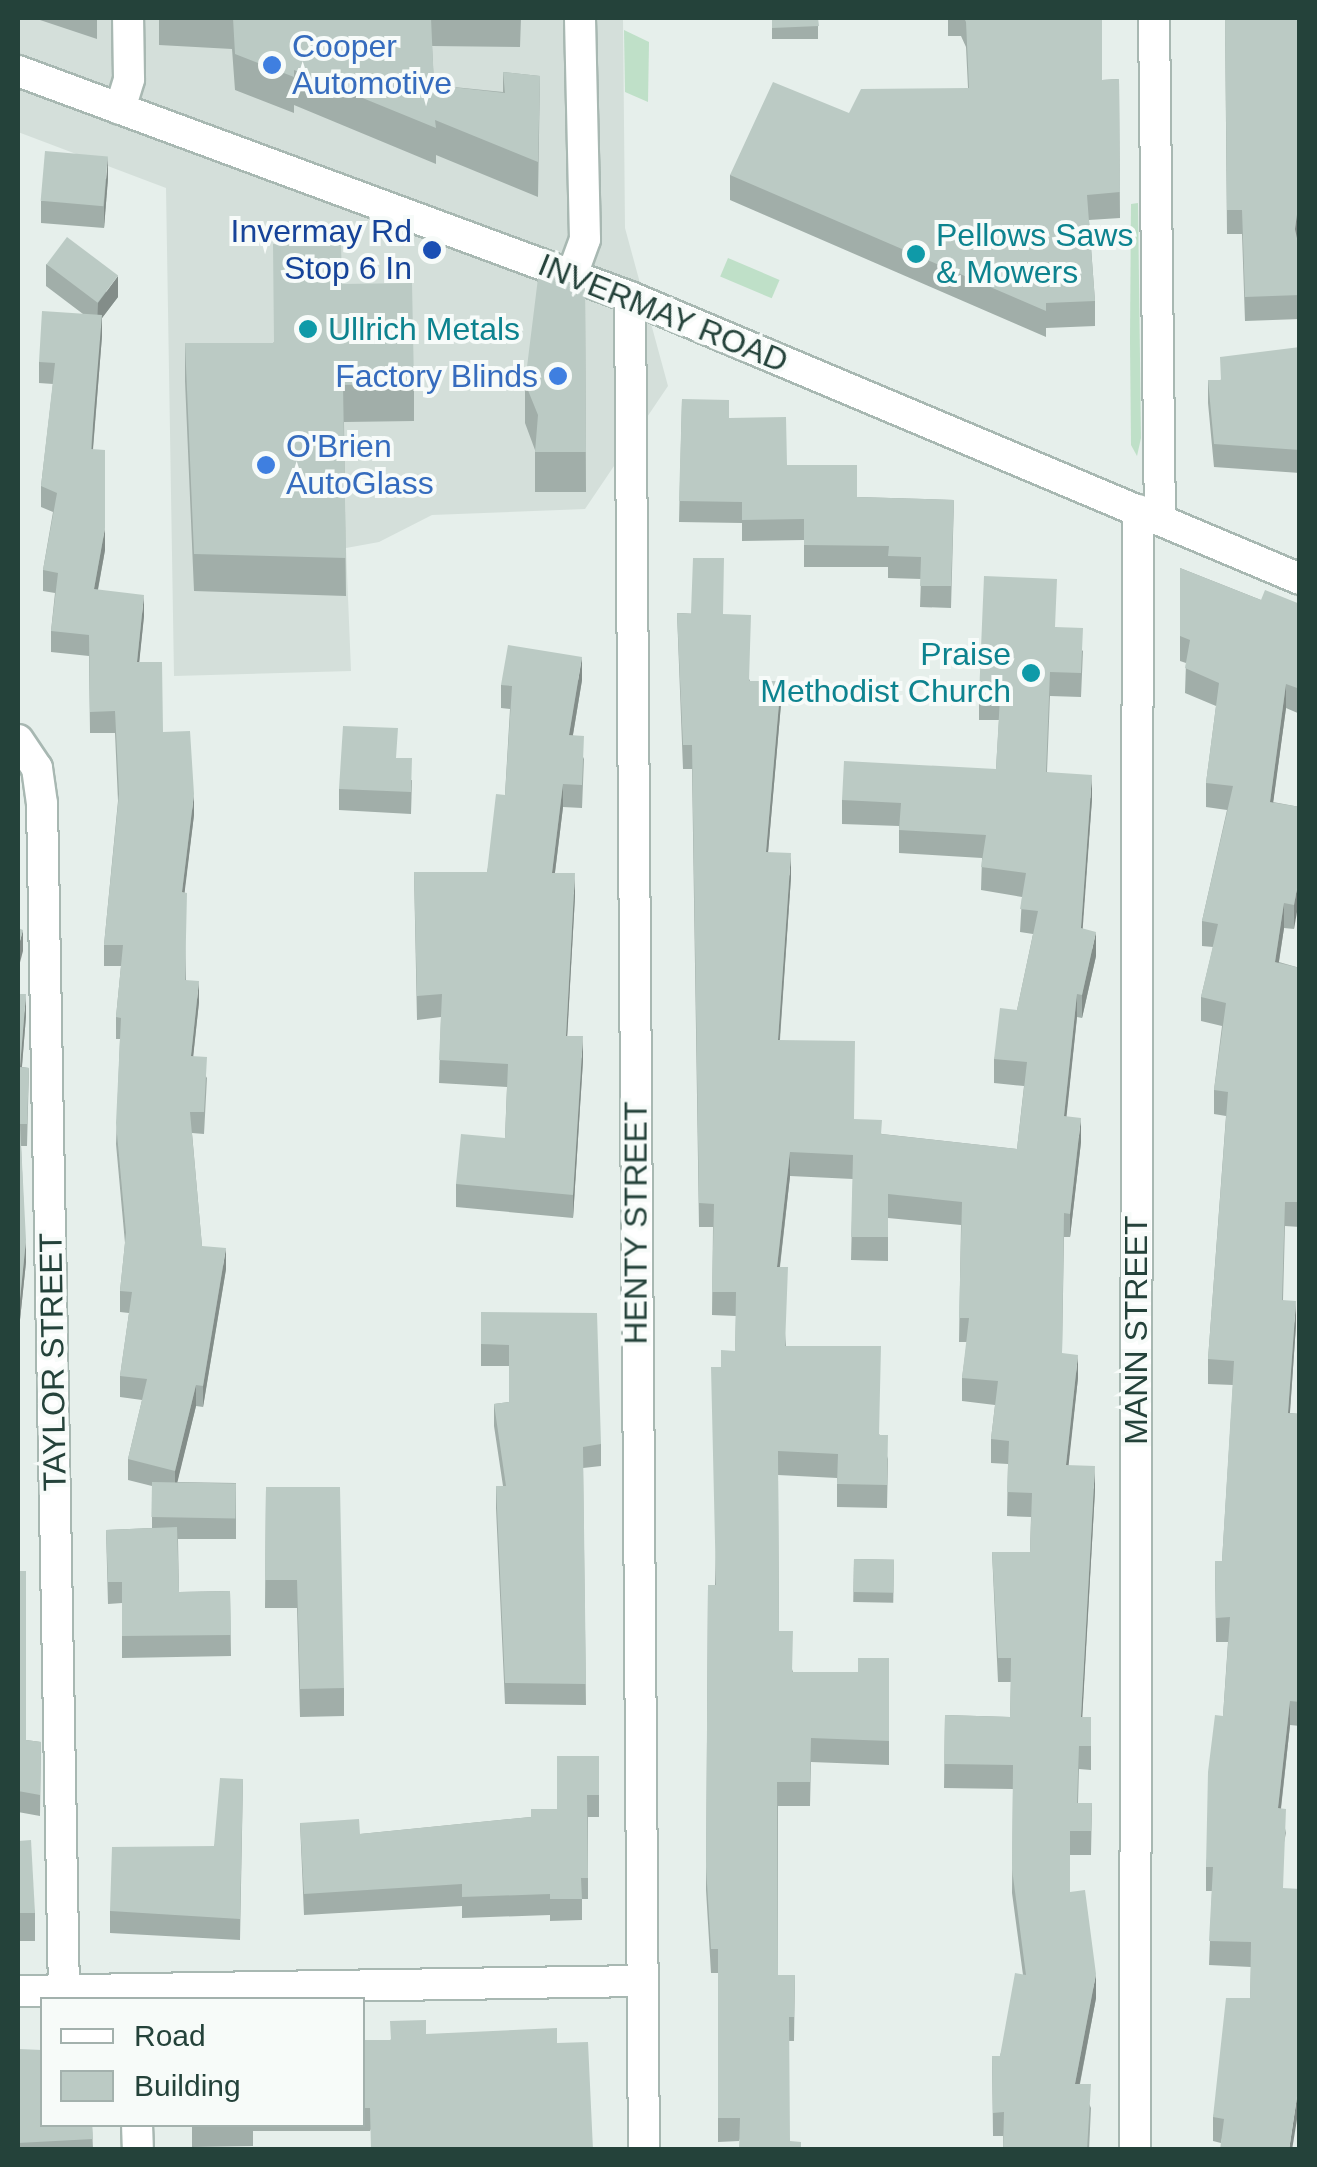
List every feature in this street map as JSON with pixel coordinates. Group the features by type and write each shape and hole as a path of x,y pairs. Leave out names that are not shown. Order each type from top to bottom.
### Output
{"street":[{"path":"120,109 129,79 128,18"},
{"path":"572,274 585,239 580,18"},
{"name":"MANN STREET","path":"1135,2150 1154,18"},
{"name":"INVERMAY ROAD","path":"18,72 572,274 1300,579"},
{"name":"HENTY STREET","path":"630,298 644,2150"},
{"name":"TAYLOR STREET","path":"18,740 37,768 42,804 64,1990"},
{"path":"18,1991 134,1994 642,1981"}],"shaded area":[{"path":"18,18 623,18 625,228 668,386 585,509 432,515 379,542 346,548 351,671 174,676 166,188 18,132"}],"green space":[{"path":"624,30 649,42 648,102 625,92"},
{"path":"1138,203 1141,438 1137,456 1131,445 1130,341 1131,204"},
{"path":"728,258 780,280 772,298 720,276"}],"building":[{"path":"233,18 431,18 434,85 505,93 503,72 540,76 538,162 435,120 436,128 294,70 294,77 235,54"},
{"path":"772,18 818,18 819,26 772,28"},
{"path":"964,18 1102,18 1102,80 1119,79 1120,192 1087,195 1095,301 1046,303 1046,311 730,175 773,82 849,113 861,89 969,88"},
{"path":"1225,18 1300,18 1300,192 1295,229 1300,252 1300,295 1245,297 1242,210 1227,210"},
{"path":"45,151 108,156 103,206 41,201"},
{"path":"67,237 118,276 98,303 47,264"},
{"path":"341,243 342,284 412,283 414,383 343,385 346,558 194,554 185,343 274,343 273,244"},
{"name":"Factory Blinds","path":"539,270 585,288 586,452 535,452 538,415 525,383"},
{"path":"42,311 102,315 91,449 105,450 105,528 94,589 144,595 137,662 162,662 163,732 190,731 194,794 182,892 187,893 185,980 199,981 191,1056 207,1057 204,1112 190,1112 202,1246 226,1248 203,1386 196,1385 175,1471 128,1459 147,1379 120,1376 132,1292 120,1291 126,1233 116,1123 121,1018 116,1017 123,945 104,945 119,794 115,711 90,712 89,635 51,631 58,573 43,570 57,493 41,486 55,363 39,362"},
{"path":"1300,347 1300,450 1214,444 1208,380 1221,380 1220,357"},
{"path":"682,399 729,400 729,418 786,417 787,465 857,465 857,497 954,500 951,586 920,586 921,557 888,556 889,546 804,545 804,519 742,520 742,502 679,501"},
{"path":"693,558 724,558 723,614 751,615 749,681 781,681 766,852 791,853 778,1040 855,1041 854,1119 882,1120 881,1134 1017,1149 1027,1062 994,1059 1000,1008 1017,1010 1038,911 1020,909 1026,873 981,867 986,835 899,830 901,803 842,800 844,761 996,769 1000,697 979,696 984,576 1057,579 1055,627 1083,628 1081,673 1050,672 1046,772 1092,775 1081,928 1096,932 1082,995 1077,994 1064,1116 1081,1118 1070,1214 1064,1213 1062,1353 1078,1355 1066,1465 1095,1466 1081,1717 1091,1717 1091,1746 1079,1746 1077,1803 1092,1803 1091,1831 1070,1831 1070,1892 1085,1890 1096,1974 1075,2084 1091,2084 1087,2150 1003,2150 1004,2112 993,2113 992,2056 1000,2056 1015,1973 1026,1975 1012,1869 1013,1765 944,1764 945,1715 1010,1717 1011,1658 998,1658 992,1552 1030,1552 1032,1493 1007,1492 1009,1441 991,1439 998,1381 962,1378 969,1318 959,1318 962,1202 888,1194 888,1237 851,1237 853,1155 790,1152 777,1267 788,1267 785,1346 881,1346 879,1435 888,1435 887,1485 837,1484 838,1454 778,1451 779,1631 793,1631 792,1672 858,1672 858,1658 889,1658 889,1741 811,1738 810,1782 777,1782 778,1975 795,1975 794,2017 789,2017 790,2141 801,2142 801,2150 739,2150 740,2118 718,2118 718,1949 711,1949 706,1867 708,1585 716,1585 711,1367 721,1367 721,1350 735,1351 736,1292 712,1292 714,1204 699,1203 692,745 683,745 677,613 691,614"},
{"path":"1180,568 1261,600 1265,590 1300,604 1300,689 1286,684 1270,802 1300,807 1300,871 1294,905 1284,903 1275,962 1300,968 1300,1202 1285,1202 1282,1300 1296,1301 1288,1413 1300,1414 1300,1702 1290,1701 1278,1808 1286,1809 1283,1888 1300,1889 1300,2077 1289,2150 1220,2150 1224,2119 1213,2117 1226,1998 1250,1998 1251,1942 1209,1941 1213,1867 1206,1867 1208,1772 1215,1715 1223,1716 1230,1617 1216,1618 1215,1561 1222,1561 1234,1361 1208,1359 1228,1092 1214,1090 1226,1003 1201,997 1218,924 1202,921 1233,786 1206,783 1219,683 1185,668 1190,640 1180,636"},
{"path":"508,645 582,657 569,735 584,736 582,785 563,784 552,873 575,873 566,1036 583,1036 573,1195 456,1184 461,1134 505,1138 508,1064 439,1060 442,994 417,996 414,872 487,872 496,794 505,795 512,686 501,685"},
{"path":"343,726 398,728 396,758 412,758 411,792 339,789"},
{"path":"18,994 26,994 20,1067 29,1068 27,1124 20,1124 26,1240 20,1299 18,1299"},
{"path":"481,1312 597,1313 601,1444 583,1447 586,1684 505,1683 496,1486 506,1486 494,1404 509,1402 509,1345 481,1344"},
{"path":"152,1482 236,1483 235,1518 151,1517"},
{"path":"266,1487 340,1487 344,1688 300,1689 297,1580 265,1580"},
{"path":"177,1527 179,1592 230,1591 231,1635 122,1636 122,1582 108,1582 106,1530"},
{"path":"854,1559 894,1560 893,1593 853,1592"},
{"path":"18,1571 26,1571 26,1740 41,1742 40,1795 18,1791"},
{"path":"557,1756 599,1756 599,1795 587,1795 588,1878 581,1878 582,1899 550,1899 550,1894 462,1897 462,1884 304,1894 300,1823 359,1819 360,1834 531,1817 531,1809 557,1809"},
{"path":"220,1778 243,1779 240,1919 110,1911 112,1847 214,1846"},
{"path":"31,1840 35,1913 18,1913 18,1841"},
{"path":"426,2020 426,2034 557,2028 557,2043 588,2042 593,2150 371,2150 370,2108 365,2108 365,2040 391,2040 390,2021"},
{"path":"18,2049 40,2050 40,2127 92,2127 93,2139 18,2143"}],"place":[{"name":"Cooper Automotive","path":"272,65"},
{"name":"Invermay Rd Stop 6 In","path":"432,250"},
{"name":"Pellows Saws & Mowers","path":"916,254"},
{"name":"Ullrich Metals","path":"308,329"},
{"name":"Factory Blinds","path":"558,376"},
{"name":"O'Brien AutoGlass","path":"266,465"},
{"name":"Praise Methodist Church","path":"1031,673"}]}
